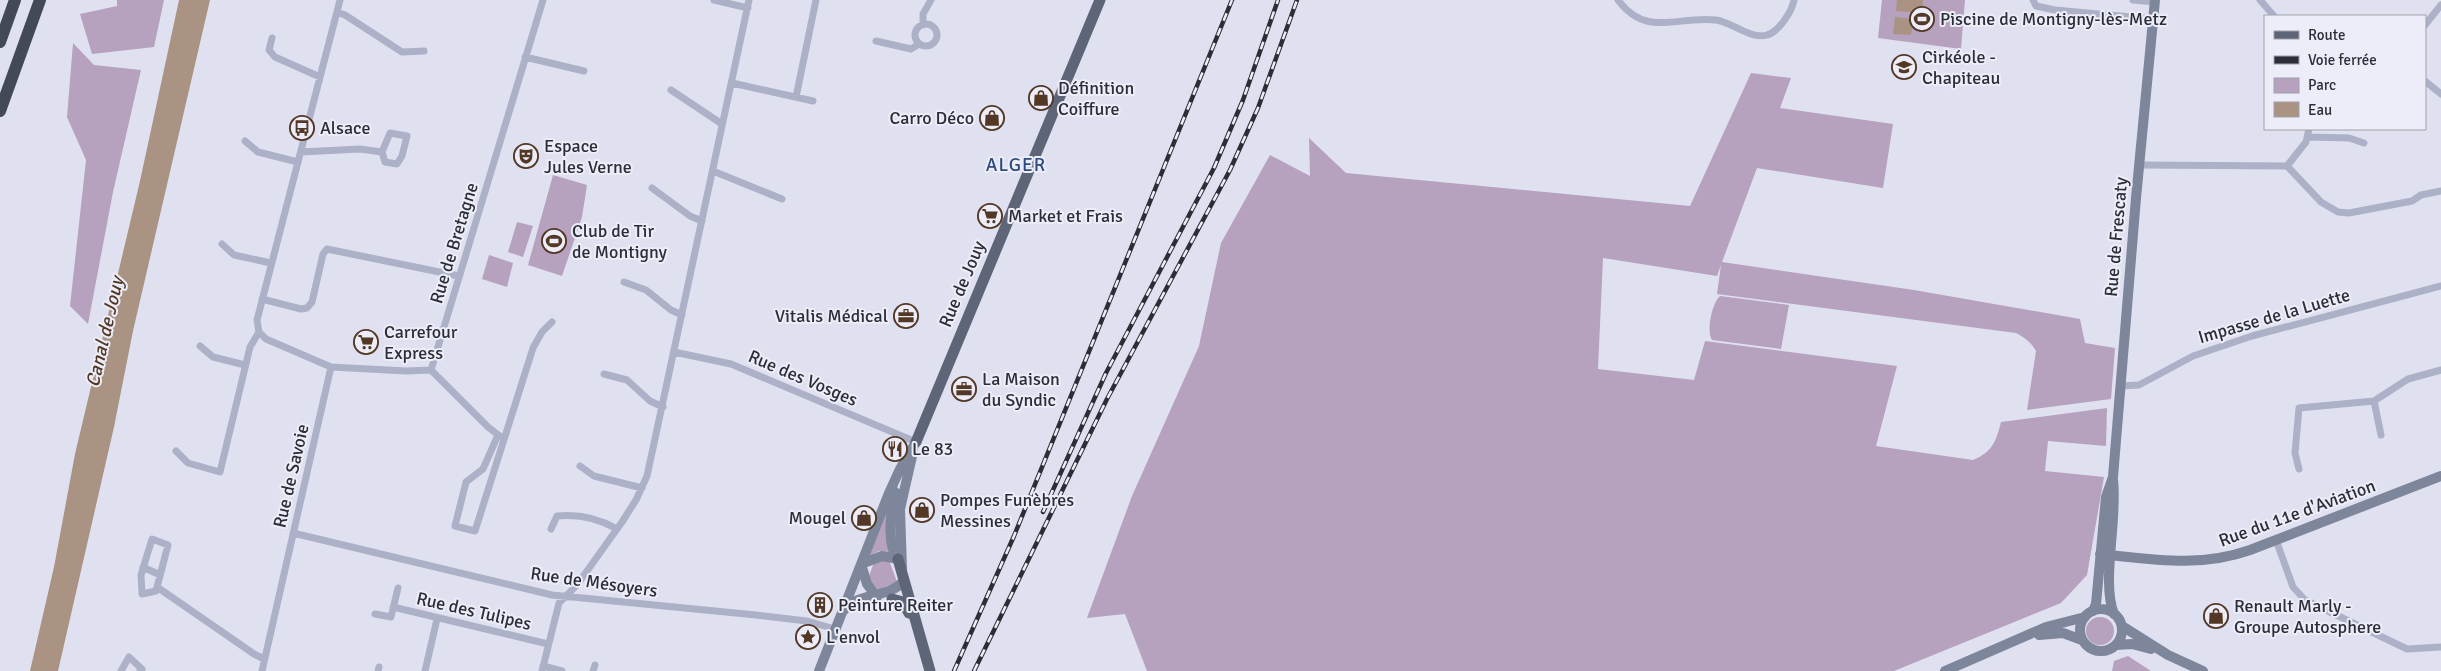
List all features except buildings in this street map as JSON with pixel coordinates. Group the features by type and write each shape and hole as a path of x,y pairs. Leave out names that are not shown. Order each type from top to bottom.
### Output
{"highway":[{"path":"1,37 15,0"},
{"path":"0,111 40,0"}],"main road":[{"name":"Rue de Jouy","path":"819,671 900,469 916,442 1100,0"},
{"name":"Rue de Frescaty","path":"2114,614 2111,606 2110,590 2116,498 2113,477 2139,164 2155,1"},
{"path":"842,612 862,597 876,596 895,590 903,576 900,509 916,442"},
{"name":"Rue de Jouy","path":"900,469 892,518 892,552 898,559 930,671"},
{"name":"Rue du 11e d'Aviation","path":"2100,554 2201,562 2235,556 2441,476"},
{"name":"Rue de Frescaty","path":"2089,614 2096,604 2106,497 2113,477"},
{"path":"898,559 882,556 861,564 867,584 876,596 903,602 922,642"},
{"path":"1945,671 2046,627 2103,609 2114,614 2122,626 2168,655"},
{"path":"2082,640 2080,628 2089,614"},
{"path":"2016,641 2046,634 2064,633 2082,640 2092,649 2098,651 2111,649 2116,645 2120,639 2122,626"},
{"path":"2116,645 2132,644 2168,655 2203,671"}],"street":[{"path":"340,0 262,299 257,320 259,332 266,339 331,368 431,370 501,436"},
{"name":"Rue de Bretagne","path":"431,370 543,0"},
{"path":"562,671 543,668 559,604 577,585 617,529 642,488 651,463 748,4 714,0"},
{"path":"796,97 816,0"},
{"path":"923,24 923,14 931,0"},
{"path":"1618,0 1627,12 1652,24 1717,20 1760,36 1768,35 1776,29 1792,7 1794,0"},
{"path":"2033,0 2036,6 2055,10 2153,19"},
{"path":"2133,0 2155,1"},
{"path":"2260,0 2273,15"},
{"path":"2426,24 2441,5"},
{"path":"337,12 346,15 402,52 424,51"},
{"path":"876,41 911,49 919,44 928,46 937,39 935,28 923,24 918,28 914,34 919,44"},
{"path":"272,38 269,50 275,57 320,76"},
{"path":"525,57 584,72"},
{"path":"2426,82 2441,94"},
{"path":"732,83 813,101"},
{"path":"671,90 722,124"},
{"path":"2287,166 2309,137 2309,130"},
{"path":"390,133 407,136 402,156 397,164 385,162 382,152 390,133"},
{"path":"2309,137 2349,138 2364,143"},
{"path":"245,141 258,152 298,162"},
{"path":"300,152 360,149 382,152"},
{"path":"2139,164 2287,166 2327,207 2344,213 2412,201 2421,195 2441,191"},
{"path":"713,172 782,200"},
{"path":"652,188 690,216 702,221"},
{"path":"222,244 234,255 271,263"},
{"path":"262,299 301,309 307,308 312,302 322,254 327,249 460,276"},
{"path":"624,282 646,290 671,310 682,315"},
{"name":"Impasse de la Luette","path":"2120,386 2139,385 2193,356 2252,336 2441,286"},
{"path":"501,436 483,469 466,482 455,526 475,531 494,469 501,436 532,348 542,332 552,322"},
{"path":"176,451 188,462 220,472 245,365 252,341 259,332"},
{"path":"200,346 212,357 245,365"},
{"name":"Rue des Vosges","path":"674,352 731,364 916,442"},
{"name":"Rue de Savoie","path":"262,671 331,368"},
{"path":"2299,469 2295,453 2299,408 2374,401 2408,379 2441,370"},
{"path":"604,374 627,380 650,401 662,407"},
{"path":"2374,401 2381,435"},
{"path":"580,466 594,476 642,488"},
{"path":"483,469 494,469"},
{"path":"551,529 557,516 573,515 604,521 617,529"},
{"name":"Rue de Mésoyers","path":"294,533 565,597 807,621 835,629"},
{"path":"152,539 168,545 156,591 142,594 141,575 143,567 152,539"},
{"path":"2276,540 2293,587 2305,600 2407,649 2441,647"},
{"path":"143,567 160,575"},
{"path":"157,587 264,660"},
{"name":"Rue des Tulipes","path":"375,614 391,617 398,588"},
{"name":"Rue des Tulipes","path":"393,608 548,644"},
{"path":"425,671 437,619"},
{"path":"121,671 129,657 142,669 140,671"}],"green space":[{"path":"117,0 164,0 154,47 92,54 80,14 117,6"},
{"name":"Piscine de Montigny-lès-Metz","path":"1882,0 1965,0 1961,49 1878,38"},
{"path":"73,43 94,65 141,70 113,192 88,324 70,306 86,160 67,117"},
{"path":"1751,73 1791,78 1780,108 1893,124 1883,188 1757,168 1722,262 1914,290 2080,319 2085,343 2115,348 2111,399 2027,410 2036,351 2028,341 2016,333 1717,294 1721,265 1717,276 1603,258 1598,369 1694,380 1705,341 1897,366 1876,446 1973,460 1985,454 1992,446 2001,422 2107,408 2106,446 2048,441 2045,471 2104,477 2087,575 2061,603 1894,671 1147,671 1125,614 1087,618 1132,496 1199,346 1221,243 1270,155 1310,176 1309,138 1346,173 1690,206"},
{"name":"Club de Tir de Montigny","path":"553,175 587,185 582,217 562,276 528,265"},
{"path":"517,222 533,226 523,257 508,252"},
{"path":"489,255 513,263 507,287 482,279"},
{"path":"1720,296 1789,305 1781,349 1712,340 1710,336 1711,317"},
{"path":"890,501 890,552 879,551 867,557"},
{"path":"879,560 889,560 897,582 879,590 872,584 869,576 873,565"},
{"path":"2100,617 2110,621 2114,631 2110,641 2100,645 2090,641 2086,631 2090,621"},
{"path":"2128,656 2151,671 2112,671 2114,661"}],"water":[{"name":"Canal de Jouy","path":"179,0 210,0 133,331 114,427 58,671 30,671 54,567 75,454 140,181"},
{"path":"1897,0 1923,0 1922,13 1896,11"},
{"path":"1895,17 1913,19 1911,35 1893,34"}],"railway":[{"path":"954,671 1014,536 1232,0"},
{"path":"1043,512 1106,373 1214,168 1243,100 1278,0"},
{"path":"974,671 1107,399 1230,170 1258,108 1297,0"}],"place":[{"name":"Piscine de Montigny-lès-Metz","path":"1922,19"},
{"name":"Cirkéole - Chapiteau","path":"1904,67"},
{"name":"Définition Coiffure","path":"1041,98"},
{"name":"Carro Déco","path":"992,118"},
{"name":"Alsace","path":"302,128"},
{"name":"Espace Jules Verne","path":"526,156"},
{"name":"Market et Frais","path":"990,216"},
{"name":"Club de Tir de Montigny","path":"554,241"},
{"name":"Vitalis Médical","path":"906,316"},
{"name":"Carrefour Express","path":"366,342"},
{"name":"La Maison du Syndic","path":"964,389"},
{"name":"Le 83","path":"895,449"},
{"name":"Pompes Funèbres Messines","path":"922,510"},
{"name":"Mougel","path":"864,518"},
{"name":"Peinture Reiter","path":"820,605"},
{"name":"Renault Marly - Groupe Autosphere","path":"2216,616"},
{"name":"L'envol","path":"808,637"}],"district":[{"name":"ALGER","path":"1016,165"}]}
